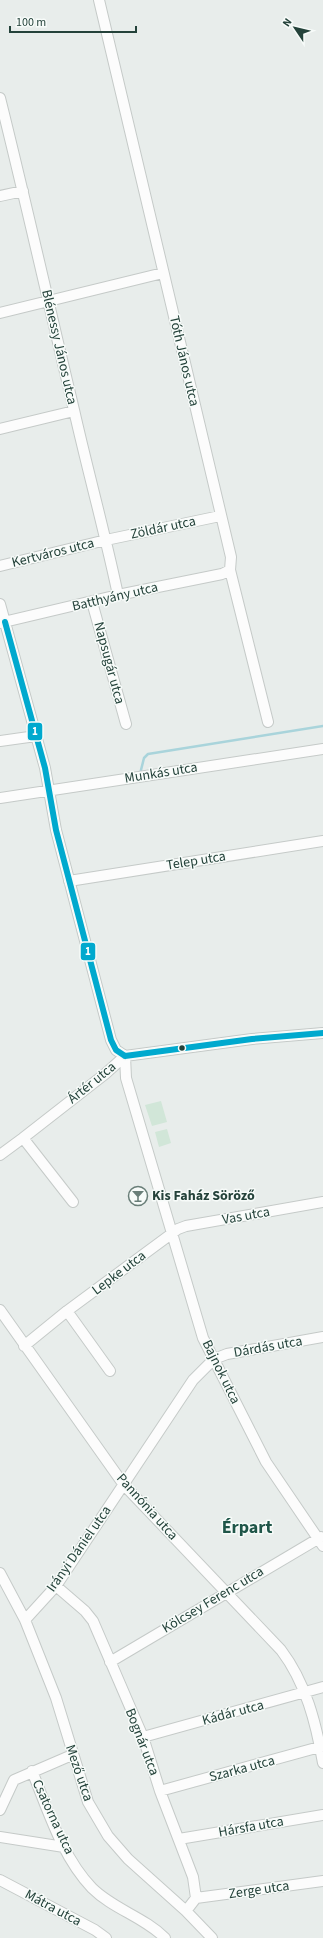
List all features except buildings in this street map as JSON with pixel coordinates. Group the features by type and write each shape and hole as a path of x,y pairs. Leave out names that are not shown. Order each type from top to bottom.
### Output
{"street":[{"name":"Tóth János utca","path":"99,0 220,516 231,557 230,570 268,722"},
{"name":"Blénessy János utca","path":"0,98 50,302 74,411 118,595"},
{"path":"0,196 23,191"},
{"path":"0,313 50,302 163,273"},
{"path":"0,429 74,411"},
{"name":"Zöldár utca","path":"106,540 220,516"},
{"name":"Kertváros utca","path":"0,566 106,540"},
{"name":"Batthyány utca","path":"3,623 118,595 222,574 230,570"},
{"name":"Napsugár utca","path":"92,602 126,724"},
{"path":"0,604 3,623 36,736 49,790 56,830 111,1040 116,1050 125,1056"},
{"path":"0,741 36,736"},
{"name":"Munkás utca","path":"0,798 323,748"},
{"name":"Telep utca","path":"69,881 323,841"},
{"name":"Ártér utca","path":"0,1155 105,1074 125,1056 252,1039 323,1033"},
{"name":"Bajnok utca","path":"125,1056 126,1078 203,1338 266,1462 321,1540"},
{"path":"23,1138 74,1202"},
{"name":"Vas utca","path":"171,1234 186,1226 323,1202"},
{"name":"Lepke utca","path":"24,1346 171,1234"},
{"name":"Pannónia utca","path":"0,1310 24,1346 124,1485 282,1650 294,1666 306,1693 322,1747 323,1762"},
{"path":"68,1311 110,1371"},
{"name":"Dárdás utca","path":"214,1359 227,1354 323,1337"},
{"name":"Irányi Dániel utca","path":"25,1620 56,1586 193,1380 214,1359"},
{"name":"Kölcsey Ferenc utca","path":"110,1662 226,1592 321,1540"},
{"name":"Mező utca","path":"0,1573 25,1620 56,1698 72,1755 88,1802 108,1836 128,1859 186,1911 212,1938"},
{"name":"Bognár utca","path":"56,1586 85,1611 93,1621 143,1737 160,1791 193,1876 196,1898"},
{"name":"Kádár utca","path":"143,1737 306,1693 323,1687"},
{"name":"Szarka utca","path":"160,1791 322,1747"},
{"path":"0,1809 14,1780 72,1755"},
{"name":"Csatorna utca","path":"32,1772 64,1847 93,1888 144,1921 166,1938"},
{"name":"Hársfa utca","path":"179,1839 323,1815"},
{"path":"0,1837 64,1847"},
{"name":"Mátra utca","path":"0,1880 95,1930 106,1938"},
{"name":"Zerge utca","path":"196,1898 323,1881"},
{"path":"186,1911 196,1898"}],"green space":[{"path":"161,1101 167,1122 152,1126 145,1105"},
{"path":"167,1129 171,1143 159,1147 155,1132"}],"waterway":[{"path":"140,774 144,758 148,754 323,726"}],"transit line":[{"name":"1","path":"5,622 45,768 56,830 111,1040 116,1050 125,1056"},
{"name":"1","path":"125,1056 252,1039 323,1033"}],"place":[{"name":"Kis Faház Söröző","path":"138,1196"}],"district":[{"name":"Érpart","path":"247,1527"}]}
